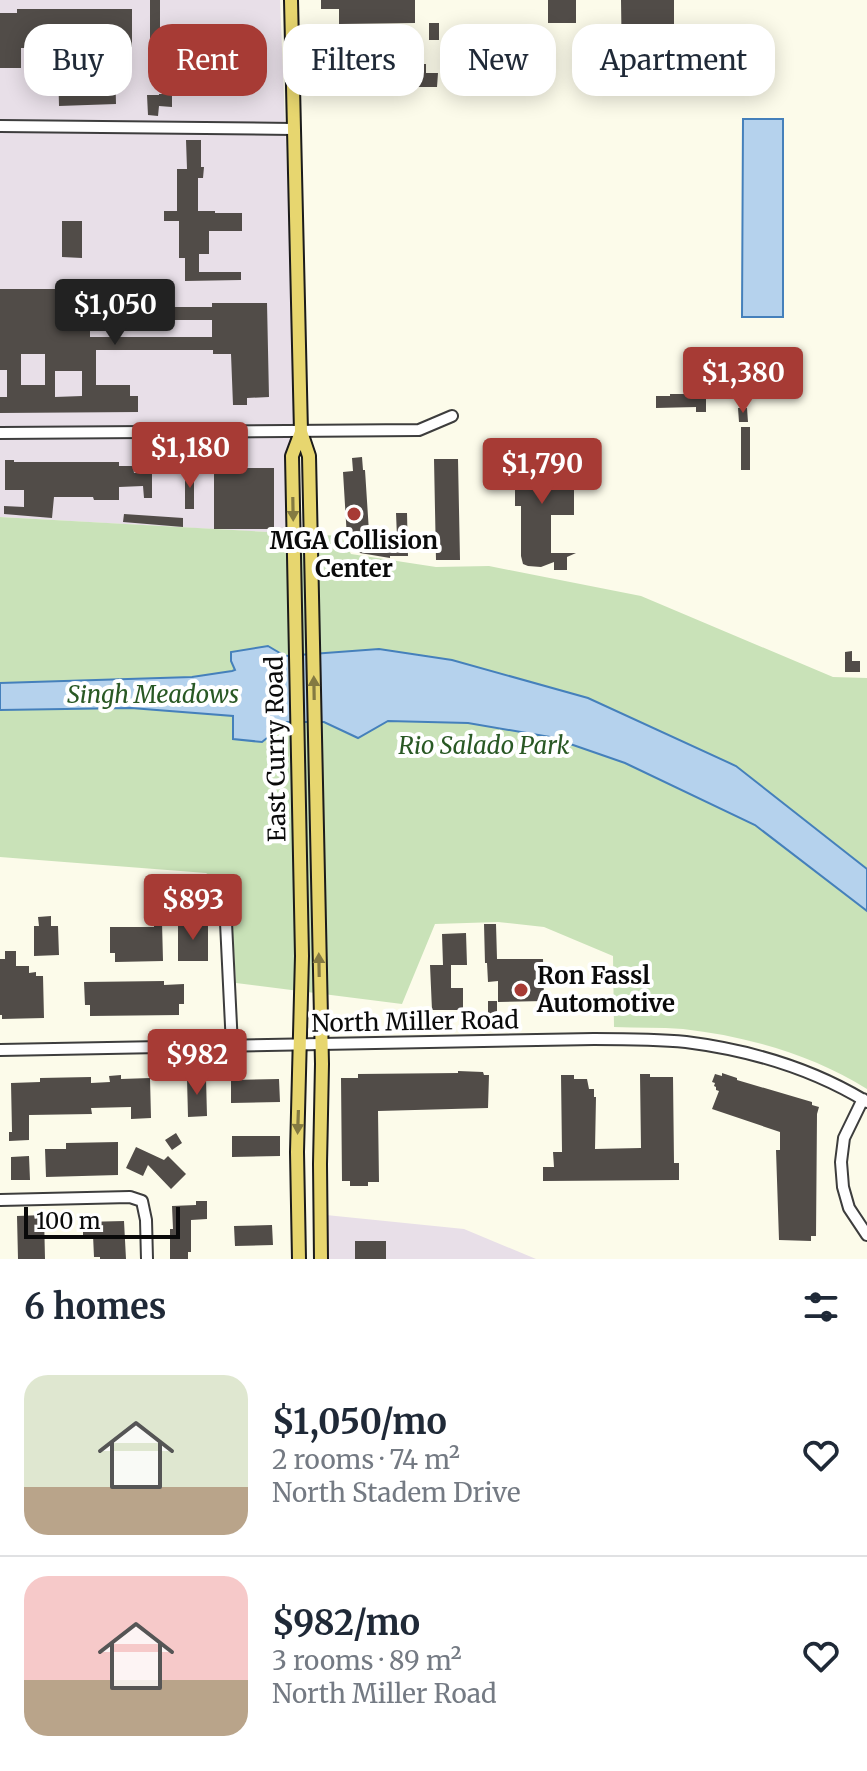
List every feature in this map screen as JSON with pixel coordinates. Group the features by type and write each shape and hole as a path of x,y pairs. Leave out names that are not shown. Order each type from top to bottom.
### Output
{"main road":[{"name":"East Curry Road","path":"291,0 301,432 309,456 322,1043 321,1259"},
{"name":"East Curry Road","path":"299,1259 297,1152 302,956 292,456 301,432"}],"street":[{"path":"0,126 293,129"},
{"path":"0,433 419,430 452,416"},
{"path":"225,902 232,1046"},
{"name":"North Miller Road","path":"0,1050 654,1040 687,1042 780,1062 865,1100"},
{"path":"865,1100 844,1138 841,1162 849,1208 867,1235"},
{"path":"0,1200 130,1197 142,1201 147,1259"}],"shaded area":[{"path":"0,0 280,0 302,534 0,517"},
{"path":"326,1215 464,1229 536,1259 327,1259"}],"green space":[{"name":"Rio Salado Park","path":"0,517 341,536 351,554 436,567 489,566 641,596 833,677 867,678 867,1089 824,1066 755,1042 683,1029 614,1027 613,956 544,927 498,922 435,924 402,1004 236,983 231,901 221,885 206,873 0,857"}],"water":[{"path":"743,119 783,119 783,317 742,317"},
{"path":"268,646 285,656 379,649 452,660 588,698 736,766 867,869 867,911 755,825 625,763 550,737 468,723 388,721 358,738 324,722 287,722 262,742 233,739 233,716 131,708 0,710 0,683 192,677 235,670 231,652"}],"building":[{"path":"150,0 160,0 160,24 150,24"},
{"path":"321,0 415,0 415,23 339,24 339,9 321,9"},
{"path":"548,0 576,0 576,23 548,23"},
{"path":"621,0 674,0 674,24 621,24"},
{"path":"17,9 132,9 132,24 24,24 21,68 0,68 0,13 17,13"},
{"path":"429,23 439,23 439,40 429,40"},
{"path":"424,64 426,73 438,73 437,87 424,87"},
{"path":"147,95 172,96 172,107 159,106 158,116 148,115"},
{"path":"59,96 116,96 116,104 59,106"},
{"path":"186,140 201,140 201,167 204,167 203,178 198,178 198,211 242,213 242,231 209,231 209,254 199,254 199,272 241,272 241,280 185,281 185,258 179,258 179,221 164,221 164,211 177,211 177,169 187,169"},
{"path":"62,221 82,221 82,258 62,257"},
{"path":"0,289 90,289 90,307 212,307 212,303 267,303 269,397 247,398 247,405 233,405 231,354 213,354 213,350 96,350 96,385 130,385 130,396 138,396 138,412 0,413 0,397 7,397 7,370 0,370","holes":["90,320 212,320 212,337 90,337","21,354 45,354 45,385 21,385","55,371 82,371 82,396 55,397"]},
{"path":"695,385 706,385 706,412 696,412 696,407 656,408 656,396 695,394"},
{"path":"738,408 747,408 748,422 739,422"},
{"path":"741,427 750,427 750,470 741,470"},
{"path":"533,447 544,447 544,463 574,463 574,515 551,515 551,553 576,553 567,557 567,570 554,570 554,562 541,567 523,564 521,506 515,506 515,480 503,480 503,470 515,470 514,463 533,463"},
{"path":"362,457 369,532 397,537 396,513 407,513 408,556 390,558 360,553 347,538 343,472 353,471 352,458"},
{"path":"434,459 458,459 460,560 436,560"},
{"path":"5,460 119,462 119,466 133,466 134,473 152,473 152,498 144,498 143,486 119,487 119,500 54,497 52,518 4,514 4,506 24,507 24,490 5,490"},
{"path":"214,468 274,468 274,529 214,529"},
{"path":"185,471 194,471 194,509 185,509"},
{"path":"124,514 183,518 183,527 123,522"},
{"path":"852,651 852,661 860,661 860,672 845,672 845,652"},
{"path":"165,897 199,897 199,905 165,905"},
{"path":"51,916 51,926 58,926 59,955 34,956 34,926 39,926 38,917"},
{"path":"154,922 162,922 163,961 115,962 115,953 110,953 110,927 154,927"},
{"path":"208,922 208,961 178,961 178,923"},
{"name":"Ron Fassl Automotive","path":"484,924 496,924 497,959 543,959 544,1001 498,1002 498,981 488,982"},
{"path":"466,933 467,965 451,965 451,988 463,988 463,1010 432,1010 430,965 443,965 442,934"},
{"path":"5,951 16,951 16,966 29,966 29,973 36,972 36,976 43,976 44,1018 2,1019 0,959 5,959"},
{"path":"164,981 164,985 184,984 184,1004 179,1004 179,1015 90,1016 90,1005 85,1005 84,982"},
{"path":"488,1001 497,1001 497,1020 488,1021"},
{"path":"458,1071 489,1075 488,1108 378,1111 379,1182 368,1182 368,1186 350,1186 350,1181 342,1181 341,1078 358,1078 358,1074"},
{"path":"722,1073 812,1102 812,1105 819,1107 816,1236 811,1236 811,1241 779,1240 776,1150 780,1150 780,1132 712,1109 719,1091 712,1082 715,1074 722,1076"},
{"path":"640,1074 673,1077 674,1163 679,1163 679,1180 543,1181 543,1167 554,1167 553,1152 562,1152 561,1075 587,1079 589,1089 594,1089 595,1149 641,1148"},
{"path":"121,1075 121,1079 150,1078 151,1118 131,1119 131,1107 91,1108 92,1114 29,1115 29,1140 9,1141 9,1132 12,1132 11,1083 40,1082 40,1078 91,1077 91,1083 110,1082 109,1076"},
{"path":"187,1078 206,1078 207,1116 188,1117"},
{"path":"279,1079 280,1102 231,1103 231,1080"},
{"path":"176,1133 182,1143 172,1150 165,1140"},
{"path":"232,1136 280,1136 280,1156 232,1157"},
{"path":"118,1142 118,1175 46,1177 45,1149 66,1149 66,1143"},
{"path":"136,1147 164,1160 168,1156 186,1174 171,1189 148,1165 143,1176 126,1168"},
{"path":"29,1156 30,1180 11,1180 11,1157"},
{"path":"196,1201 207,1201 207,1219 191,1220 191,1252 188,1252 188,1259 170,1259 172,1206 196,1205"},
{"path":"44,1215 45,1259 18,1259 17,1216"},
{"path":"124,1221 126,1259 94,1257 93,1235 83,1235 83,1222"},
{"path":"272,1225 273,1245 235,1246 234,1226"},
{"path":"355,1241 386,1241 386,1259 355,1259"}],"place":[{"name":"MGA Collision Center","path":"354,514"},
{"name":"Ron Fassl Automotive","path":"521,990"}],"park label":[{"name":"Singh Meadows","path":"153,695"}]}
